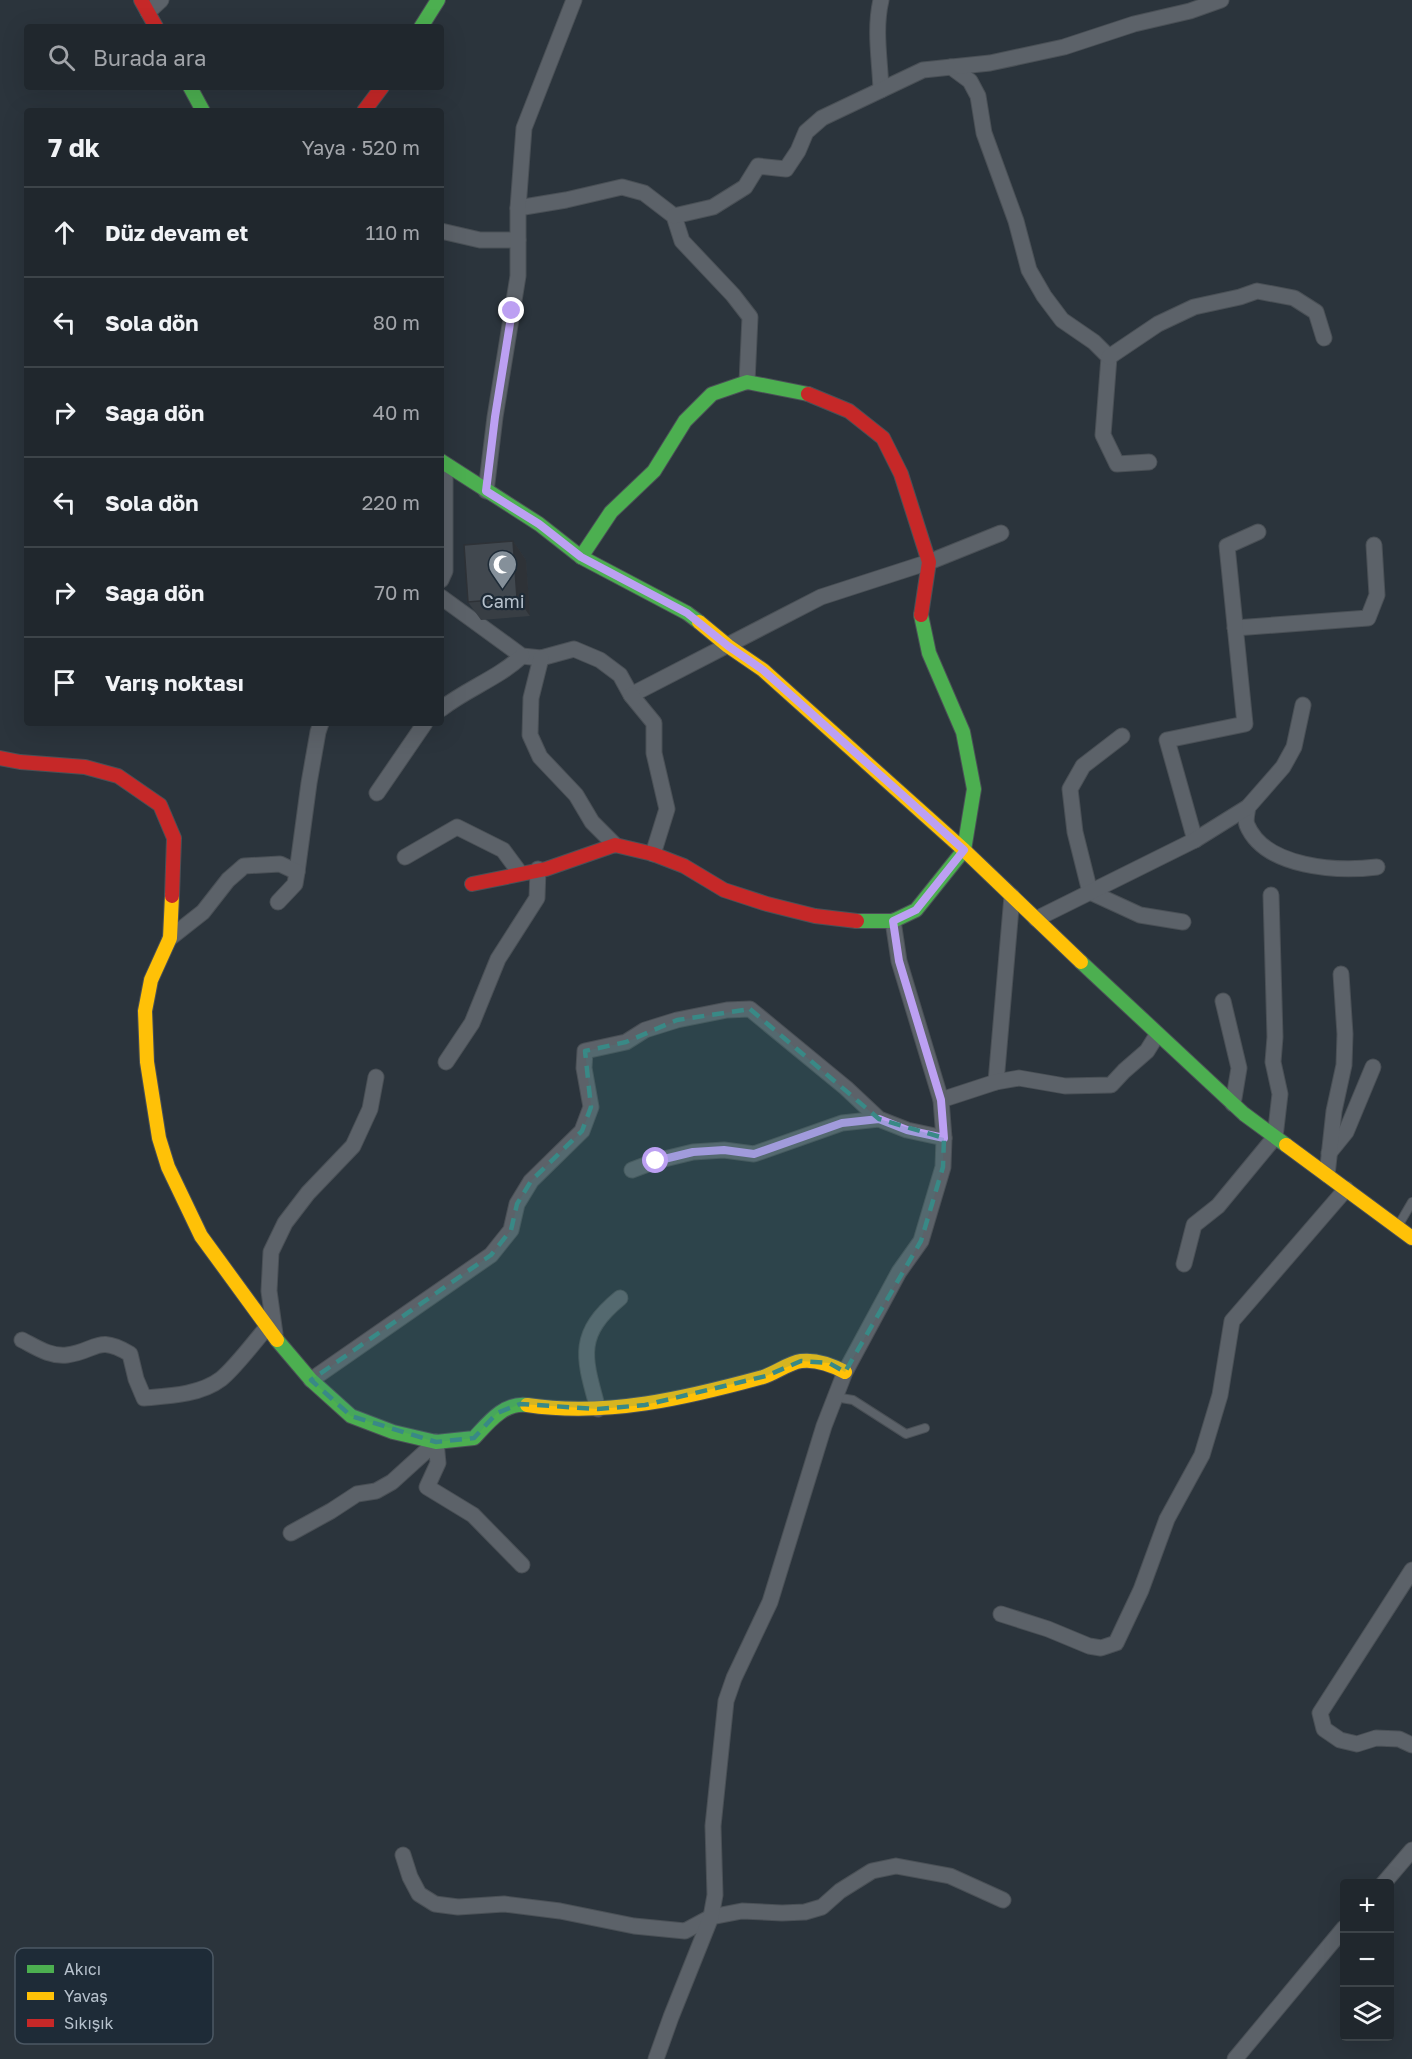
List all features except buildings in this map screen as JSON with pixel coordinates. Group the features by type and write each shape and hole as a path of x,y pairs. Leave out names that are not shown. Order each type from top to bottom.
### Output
{"street":[{"path":"154,24 144,6 161,0"},
{"path":"424,24 438,0"},
{"path":"486,491 495,417 518,276 518,208 524,128 574,0"},
{"path":"881,0 876,37 880,53 881,90"},
{"path":"674,216 713,207 745,187 758,166 786,169 798,151 806,132 822,118 923,70 990,63 1064,48 1134,24 1190,11 1221,0"},
{"path":"951,67 970,81 978,96 984,133 1016,221 1029,270 1044,296 1062,320 1094,342 1109,357 1103,435 1118,464 1149,462"},
{"path":"191,90 196,108"},
{"path":"366,108 380,90"},
{"path":"518,208 621,187 644,193 674,216 682,241 750,316 747,382"},
{"path":"444,232 480,240 518,240"},
{"path":"1109,357 1158,324 1194,307 1257,291 1294,298 1316,312 1324,338"},
{"path":"541,658 531,698 530,735 540,757 576,795 592,822 615,845 653,854 684,866 724,890 767,904 815,916 869,922 893,921 916,910 964,850 974,789 963,732 929,653 921,619 929,562 901,474 883,438 849,411 804,392 747,382 712,394 685,421 654,471 611,513 581,557"},
{"path":"444,464 539,524 581,557 687,613 728,646 763,670 964,850 1157,1035 1233,1104 1412,1238"},
{"path":"444,517 444,573"},
{"path":"1195,840 1167,740 1245,724 1227,546 1258,532"},
{"path":"631,695 821,597 929,562 1001,533"},
{"path":"1235,628 1368,618 1377,595 1374,545"},
{"path":"444,599 522,656 541,658 574,649 600,660 620,675 631,695 654,723 654,753 659,783 667,809 653,854"},
{"path":"444,707 459,695 506,671 522,656"},
{"path":"1036,919 1195,840 1248,807 1283,767 1294,747 1302,705"},
{"path":"278,902 295,884 309,783 320,726"},
{"path":"377,793 424,726"},
{"path":"1090,892 1074,832 1070,789 1083,766 1122,736"},
{"path":"0,758 20,762 85,767 118,776 160,804 174,838 170,938 151,980 145,1011 147,1062 159,1138 168,1167 201,1236 271,1332 311,1380 351,1416 393,1432 436,1442 474,1438 497,1413 520,1404 546,1408 598,1409 645,1405 766,1376 801,1361 829,1363 845,1372"},
{"path":"1248,807 1246,824 1256,840 1268,850 1293,861 1319,866 1353,870 1377,867"},
{"path":"405,856 457,828 503,850 520,873"},
{"path":"472,884 546,869 615,845"},
{"path":"170,938 203,912 228,880 244,866 280,864 297,872"},
{"path":"446,1062 472,1023 498,959 537,898 538,869"},
{"path":"1090,892 1140,915 1182,922"},
{"path":"996,1082 1012,896"},
{"path":"1184,1264 1194,1225 1218,1206 1275,1137 1280,1094 1273,1062 1275,1037 1271,896"},
{"path":"656,2059 711,1917 715,1895 713,1826 726,1701 734,1678 770,1602 824,1426 845,1372 900,1272 921,1241 943,1167 944,1138 941,1100 899,961 893,921"},
{"path":"1327,1175 1334,1111 1344,1065 1346,1034 1341,974"},
{"path":"1223,1001 1239,1068 1233,1104"},
{"path":"311,1380 491,1255 512,1230 517,1203 531,1181 582,1131 591,1107 584,1068 585,1052 626,1042 645,1030 677,1020 727,1010 750,1009 846,1088 879,1119 907,1130 944,1138"},
{"path":"941,1100 996,1082 1019,1078 1065,1086 1112,1085 1147,1051 1157,1035"},
{"path":"1329,1153 1346,1132 1373,1067"},
{"path":"271,1332 269,1291 272,1252 285,1223 308,1193 353,1146 370,1109 376,1077"},
{"path":"632,1170 656,1161 693,1152 724,1150 754,1154 842,1123 879,1119"},
{"path":"1001,1614 1048,1629 1089,1646 1101,1648 1116,1643 1142,1590 1167,1520 1202,1455 1220,1395 1232,1321 1346,1189"},
{"path":"598,1409 587,1368 586,1350 591,1330 604,1312 620,1298"},
{"path":"22,1340 49,1354 67,1355 97,1345 115,1345 130,1354 136,1379 144,1398 170,1396 204,1388 220,1379 271,1332"},
{"path":"291,1533 357,1494 376,1491 392,1482 436,1442"},
{"path":"436,1442 438,1463 427,1487 473,1515 522,1566"},
{"path":"1412,1570 1320,1713 1324,1729 1340,1740 1357,1744 1376,1738 1399,1739 1412,1746"},
{"path":"1387,1879 1412,1850"},
{"path":"403,1855 410,1877 419,1894 435,1904 458,1907 504,1904 560,1911 634,1926 685,1931 711,1917 742,1911 805,1912 822,1906 840,1891 872,1871 896,1866 950,1876 1003,1900"},
{"path":"1235,2059 1340,1933"}],"lane":[{"path":"1397,1227 1412,1202"},
{"path":"835,1397 853,1400 906,1434 925,1428"}],"highlighted area":[{"path":"750,1009 879,1119 944,1138 943,1167 934,1204 921,1241 845,1372 829,1363 801,1361 766,1376 645,1405 598,1409 520,1404 497,1413 474,1438 436,1442 351,1416 311,1380 491,1255 511,1230 517,1204 531,1181 582,1131 591,1107 585,1051 626,1042 677,1020"}],"traffic: fast":[{"path":"423,24 438,0"},
{"path":"192,90 201,108"},
{"path":"581,557 611,512 654,471 685,421 712,394 747,382 808,394"},
{"path":"444,463 539,524 581,557 687,613 699,622"},
{"path":"857,921 893,921 916,910 964,850 974,789 963,732 929,653 921,615"},
{"path":"1081,962 1244,1114 1286,1145"},
{"path":"277,1340 311,1380 351,1416 393,1432 436,1442 474,1438 504,1410 527,1405"}],"traffic: slow":[{"path":"699,622 763,670 964,850 1081,962"},
{"path":"172,896 170,938 151,980 145,1011 147,1062 159,1138 168,1167 201,1236 277,1340"},
{"path":"1286,1145 1412,1238"},
{"path":"527,1405 587,1409 646,1403 705,1392 763,1377 801,1361 824,1363 845,1372"}],"traffic: jam":[{"path":"141,0 154,24"},
{"path":"366,108 380,90"},
{"path":"808,394 849,411 883,438 901,474 929,562 921,615"},
{"path":"0,758 20,762 85,767 118,776 160,805 174,838 172,896"},
{"path":"472,884 546,869 615,845 653,854 684,866 724,890 767,904 815,916 857,921"}],"place":[{"name":"Cami","path":"503,590"}],"route":[{"path":"512,311 486,491 539,524 581,557 687,613 728,646 763,670 964,850 916,910 893,921 899,961 941,1100 944,1138 907,1130 879,1119 842,1123 754,1154 724,1150 693,1152 656,1161"}]}
